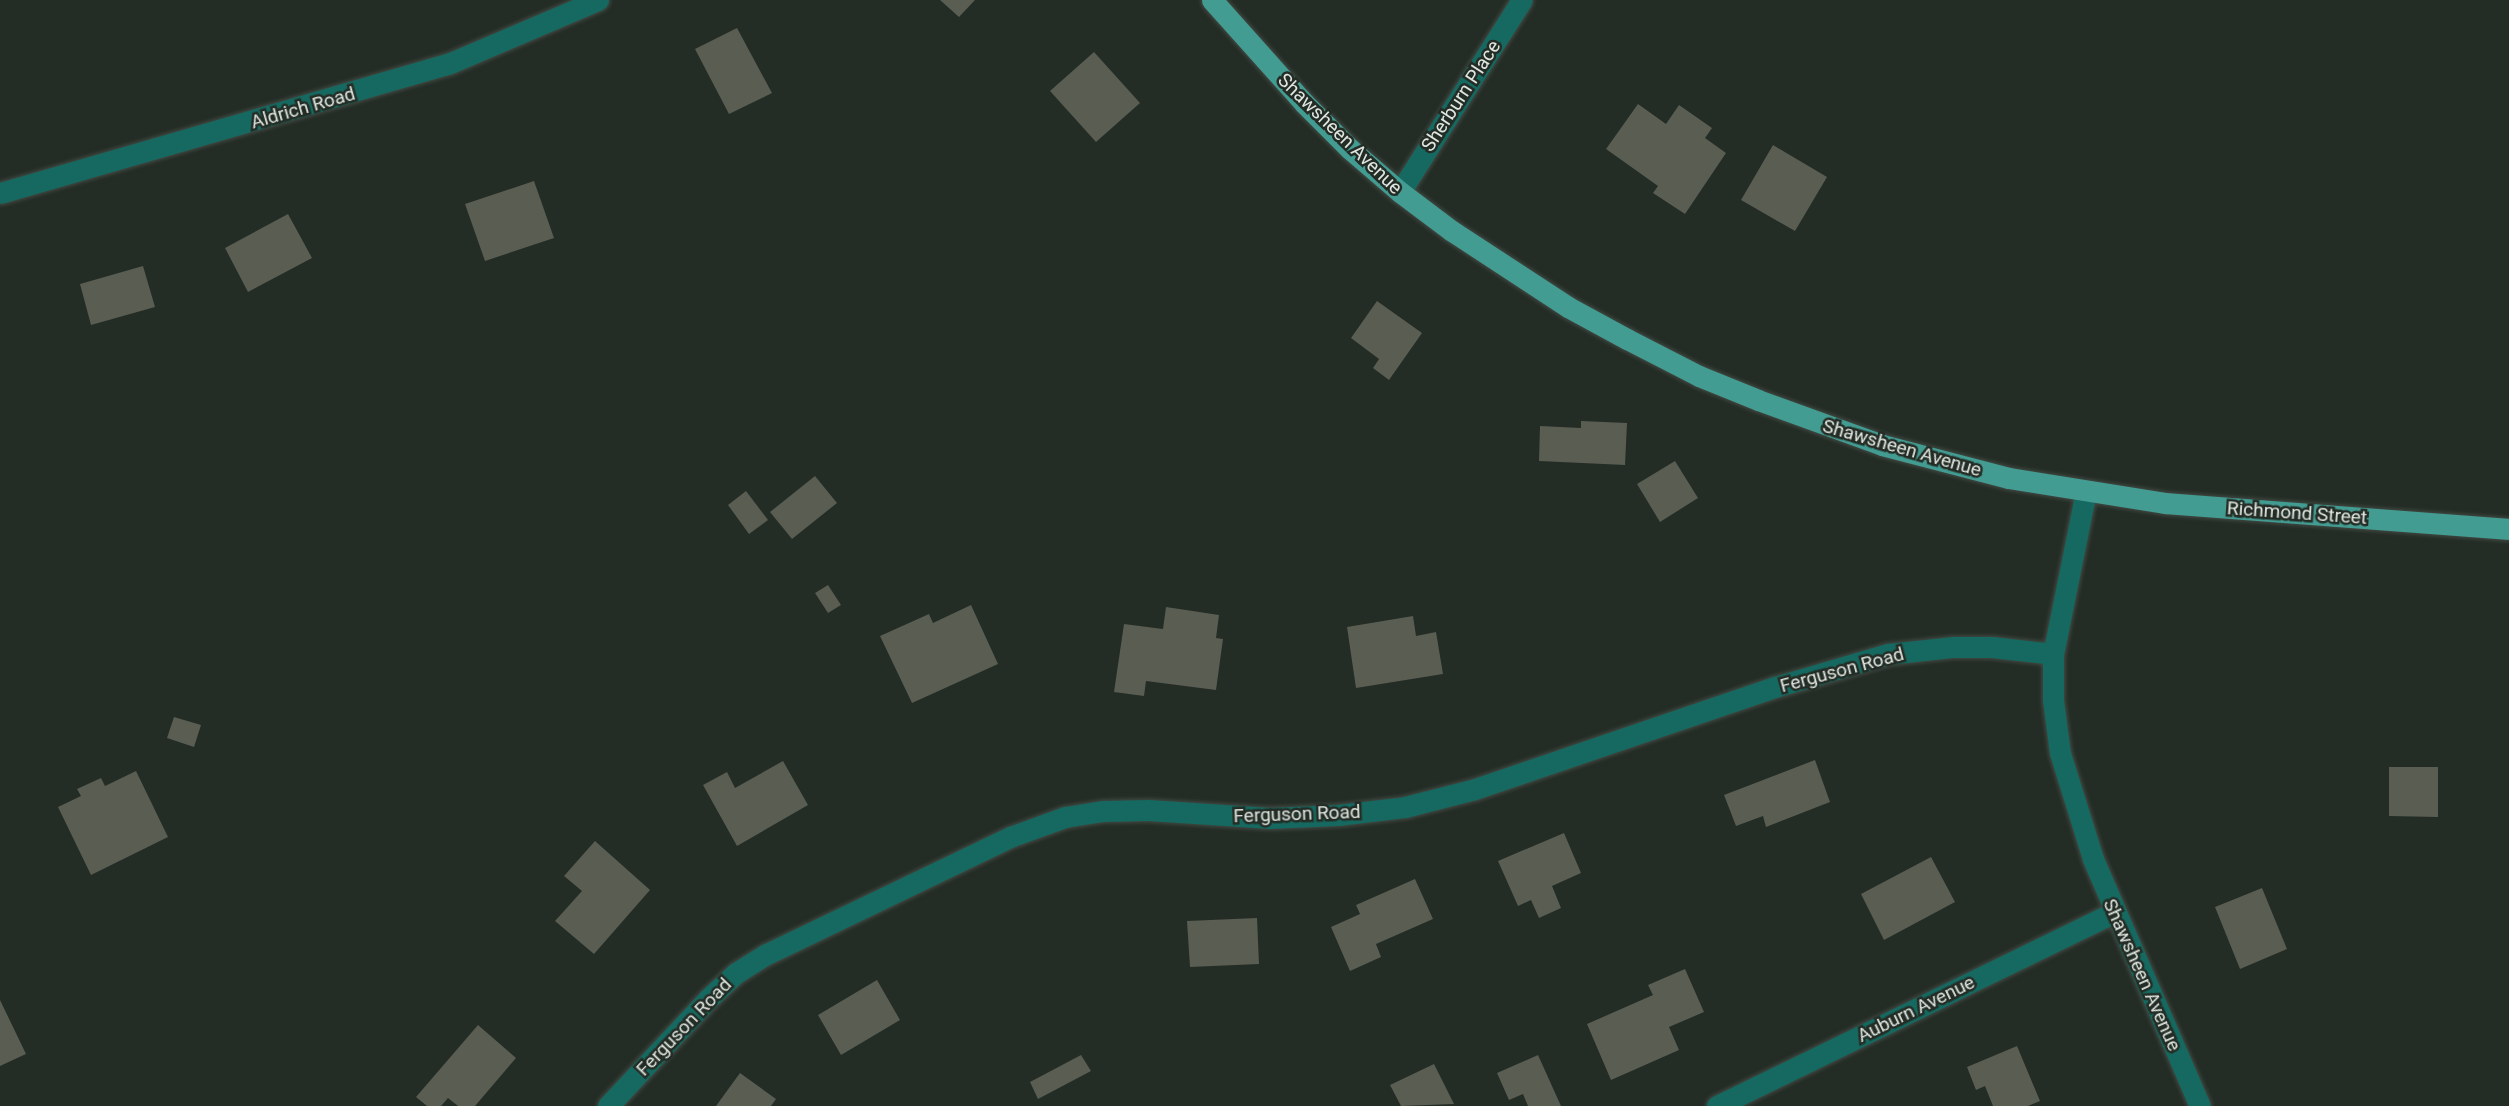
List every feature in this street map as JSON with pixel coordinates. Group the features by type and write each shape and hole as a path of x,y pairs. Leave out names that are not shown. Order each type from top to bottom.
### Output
{"main road":[{"name":"Shawsheen Avenue","path":"1212,0 1304,103 1400,192 1452,231 1568,307 1699,376 1821,425 1882,445 2009,478 2086,491"},
{"name":"Richmond Street","path":"2086,491 2249,510 2509,529"}],"street":[{"name":"Aldrich Road","path":"0,193 435,68 507,41 598,0"},
{"name":"Sherburn Place","path":"1400,192 1522,0"},
{"name":"Shawsheen Avenue","path":"2086,491 2053,654 2053,700 2060,753 2073,804 2114,912 2200,1106"},
{"name":"Ferguson Road","path":"608,1106 708,999 736,973 767,954 1010,836 1065,817 1104,811 1148,810 1270,818 1338,816 1405,807 1475,789 1775,687 1888,654 1979,647 2053,654"},
{"name":"Auburn Avenue","path":"1717,1106 2114,912"}],"building":[{"path":"940,0 975,0 959,17"},
{"path":"737,28 772,93 729,114 695,49"},
{"path":"1094,52 1140,103 1096,142 1050,91"},
{"path":"1638,104 1666,124 1679,105 1712,128 1705,138 1726,153 1685,214 1653,193 1658,186 1606,149"},
{"path":"1773,145 1827,177 1795,231 1741,200"},
{"path":"534,181 554,238 485,261 465,204"},
{"path":"288,214 312,258 248,292 225,248"},
{"path":"143,266 155,307 91,325 80,284"},
{"path":"1377,301 1422,333 1389,380 1373,368 1379,359 1351,338"},
{"path":"1581,421 1627,423 1625,465 1539,461 1540,426 1581,428"},
{"path":"1675,461 1698,498 1660,522 1637,484"},
{"path":"815,476 837,503 792,539 770,512"},
{"path":"746,491 768,520 749,534 728,505"},
{"path":"828,585 841,605 828,613 815,593"},
{"path":"971,605 998,664 912,703 880,636 929,614 933,623"},
{"path":"1166,607 1219,615 1216,638 1223,639 1216,690 1146,681 1144,696 1114,692 1124,624 1163,629"},
{"path":"1413,616 1416,636 1436,632 1443,674 1356,688 1347,627"},
{"path":"174,717 201,725 194,747 167,738"},
{"path":"1815,760 1830,802 1766,827 1763,816 1736,826 1724,795"},
{"path":"783,761 808,805 737,846 703,785 727,772 735,788"},
{"path":"2389,767 2438,767 2438,817 2389,816"},
{"path":"136,771 168,837 91,875 58,807 81,796 77,789 101,778 105,786"},
{"path":"1564,833 1581,873 1552,886 1561,908 1539,918 1531,900 1518,906 1498,861"},
{"path":"595,841 650,890 594,954 555,921 582,891 564,876"},
{"path":"1931,857 1955,902 1884,940 1861,894"},
{"path":"1415,879 1433,919 1376,944 1381,957 1350,971 1331,927 1360,914 1356,905"},
{"path":"2262,888 2287,949 2240,969 2215,907"},
{"path":"1257,918 1259,964 1190,967 1187,921"},
{"path":"1685,969 1704,1012 1669,1027 1679,1050 1611,1080 1587,1024 1653,995 1648,985"},
{"path":"877,980 900,1020 841,1055 818,1015"},
{"path":"0,1000 26,1054 0,1066"},
{"path":"478,1025 516,1058 475,1106 458,1106 448,1098 441,1106 427,1106 416,1097"},
{"path":"2017,1046 2040,1101 2028,1106 1993,1106 1985,1086 1976,1090 1967,1067"},
{"path":"1081,1055 1091,1071 1038,1099 1030,1082"},
{"path":"1538,1055 1561,1106 1528,1106 1523,1094 1509,1100 1497,1073"},
{"path":"1434,1064 1454,1104 1401,1106 1390,1085"},
{"path":"740,1073 776,1099 771,1106 716,1106"}]}
